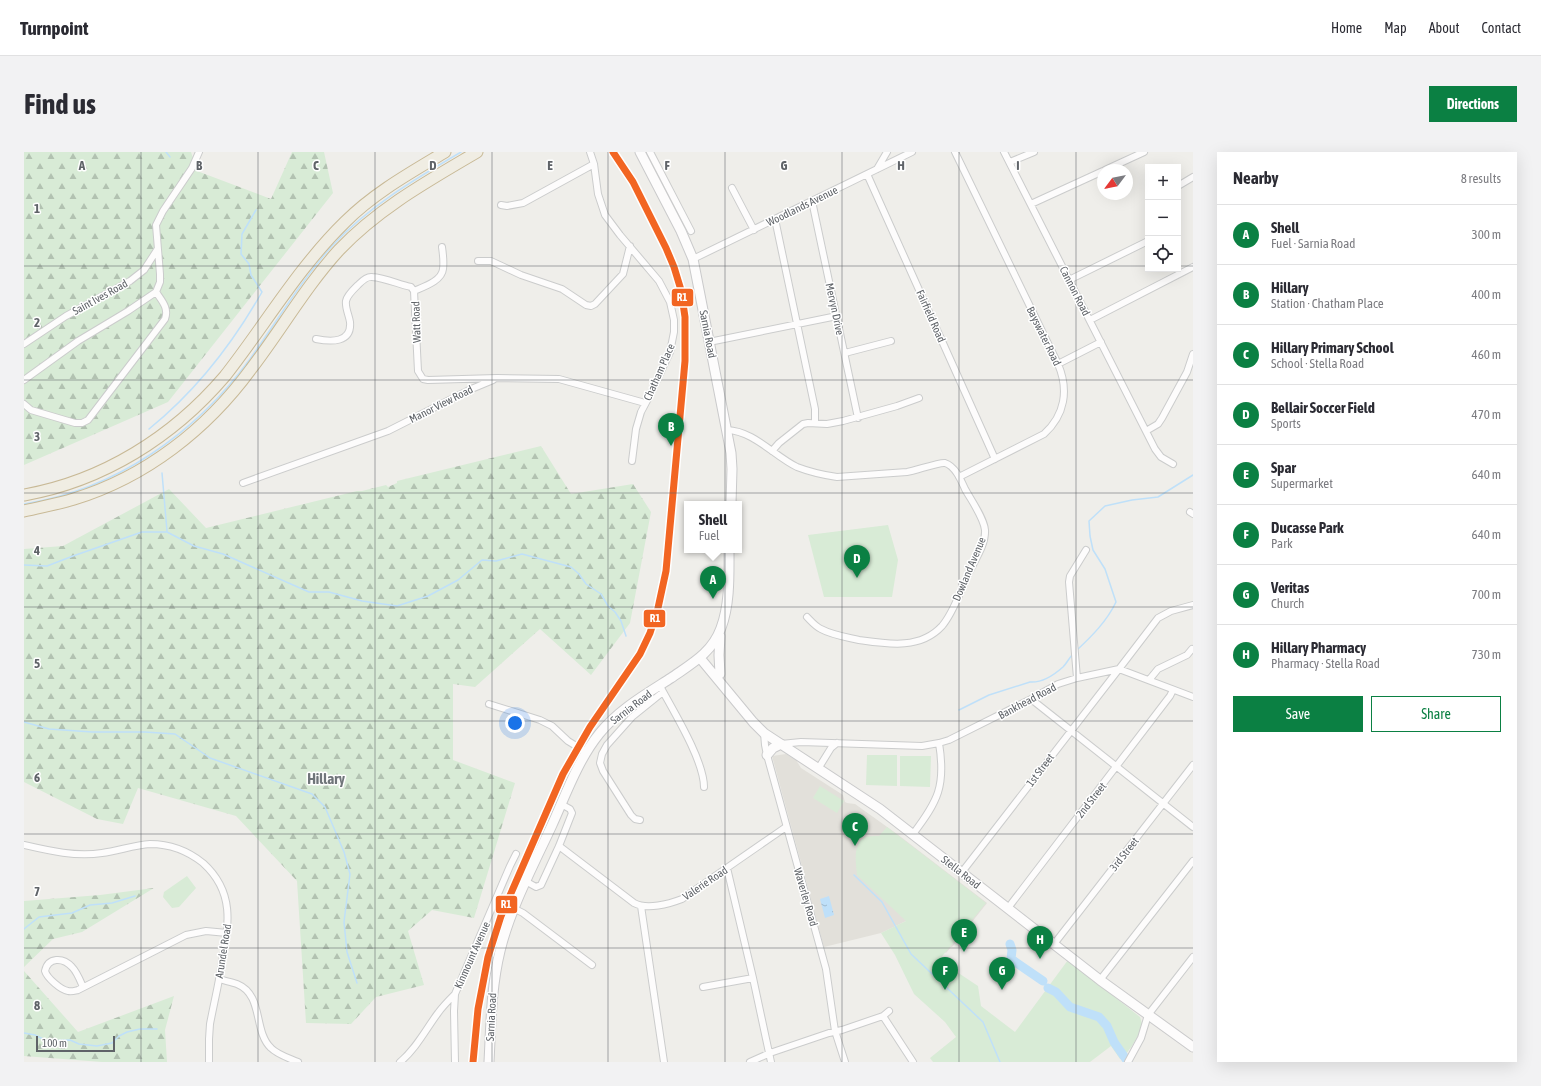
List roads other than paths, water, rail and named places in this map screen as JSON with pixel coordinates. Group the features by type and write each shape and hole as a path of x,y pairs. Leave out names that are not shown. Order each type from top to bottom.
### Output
{"highway":[{"path":"24,495 53,488 93,475 138,452 184,419 212,392 235,364 303,268 346,221 382,192 445,152"},
{"path":"24,511 73,500 96,492 143,468 179,444 206,421 235,390 319,274 355,234 402,197 477,152"},
{"path":"24,488 71,477 138,452"}],"main road":[{"name":"Sarnia Road","path":"640,152 672,204 681,231 693,259 727,430 732,469 731,501"},
{"name":"Sarnia Road","path":"488,1062 490,1010 500,950 515,908 573,777 586,752 599,734 615,717 662,688 702,656 714,643 721,628 727,606 729,553"},
{"path":"720,674 719,655 721,628"},
{"name":"Stella Road","path":"702,656 720,674 732,696"},
{"name":"Stella Road","path":"702,656 753,722 764,732 880,809 1100,980 1193,1047"},
{"path":"767,755 773,748 782,744"}],"street":[{"path":"24,380 78,341 156,292 160,282 156,232 158,219 192,168 199,152"},
{"name":"Chatham Place","path":"590,152 594,164 598,194 602,209 609,221 666,291 674,320 674,332 670,352 641,412 636,429 632,461"},
{"path":"650,152 672,204 691,231"},
{"path":"877,169 887,152"},
{"name":"Woodlands Avenue","path":"693,259 912,152"},
{"name":"Bayswater Road","path":"955,152 1058,364 1064,384 1062,409 1051,428 1044,434 959,477"},
{"name":"Cannon Road","path":"1004,152 1157,453 1173,464"},
{"path":"1010,162 1034,152"},
{"path":"1117,164 1144,152"},
{"path":"501,204 507,206 523,203 594,164"},
{"path":"1031,204 1097,173"},
{"name":"Fairfield Road","path":"867,174 995,459"},
{"path":"1181,184 1193,177"},
{"path":"732,188 754,230"},
{"name":"Mervyn Drive","path":"812,201 858,418"},
{"path":"775,220 815,409 815,423"},
{"path":"1070,280 1145,242"},
{"path":"478,261 487,260 495,262 521,275 562,289 586,305 591,306 595,304 621,278 630,246"},
{"path":"414,291 433,282 441,274 443,269 442,247"},
{"name":"Saint Ives Road","path":"24,344 66,316 130,281 144,270 157,250"},
{"path":"1090,320 1193,267"},
{"name":"Watt Road","path":"316,339 341,340 347,335 350,326 346,305 347,298 359,284 368,277 371,277 411,287 414,291 418,371 423,379 497,378"},
{"path":"24,404 31,410 75,423 82,423 88,420 165,319 167,314 166,306 156,292"},
{"path":"710,342 837,316"},
{"path":"845,353 891,341"},
{"path":"1058,364 1101,342"},
{"path":"1146,431 1158,424 1162,418 1187,372 1193,354"},
{"name":"Manor View Road","path":"243,483 388,431 469,390 497,378 559,379 645,403"},
{"path":"772,451 779,442 798,428 808,423 827,424 858,418 919,398"},
{"name":"Dowland Avenue","path":"727,430 738,431 797,466 832,476 916,471 940,463 950,466 959,477 982,520 985,528 983,543 951,611 942,626 932,634 911,643 892,644 847,638 820,628 807,617"},
{"path":"1077,678 1070,576 1086,550"},
{"path":"1193,605 1171,611 1158,618 1119,669 1193,697"},
{"path":"1149,680 1158,669 1187,655 1192,649"},
{"name":"Bankhead Road","path":"782,744 801,742 922,746 939,743 965,733 1031,700 1058,684 1077,678 1119,669"},
{"name":"1st Street","path":"962,872 1070,730 1119,669"},
{"path":"640,820 635,819 631,815 603,771 600,763 602,754 607,745 632,717 662,688 697,758 704,779 704,787"},
{"name":"2nd Street","path":"1008,908 1170,696 1173,690"},
{"path":"1031,700 1193,827"},
{"path":"489,704 540,720 552,726 568,741 586,752"},
{"name":"Waverley Road","path":"764,732 767,755 826,969 835,1031 845,1062"},
{"path":"818,768 831,748 837,743"},
{"path":"913,834 933,807 939,790 942,768 939,743"},
{"name":"3rd Street","path":"1054,944 1193,765"},
{"path":"526,882 536,887 541,885 559,846 572,813 561,804"},
{"name":"Valerie Road","path":"641,906 669,903 682,899 786,827"},
{"name":"Arundel Road","path":"24,845 72,854 101,853 149,844 167,846 184,851 201,862 212,873 218,882 228,907 228,924 210,1024 209,1062"},
{"path":"559,846 634,903 641,906 664,1062"},
{"name":"Kinmount Avenue","path":"455,1062 455,994 516,854"},
{"path":"1100,980 1193,861"},
{"path":"727,868 771,1062"},
{"path":"515,908 523,912 592,965"},
{"path":"83,987 73,968 67,963 53,959 48,963 45,971 47,976 65,990 71,992 83,987 186,935 206,931 227,933"},
{"path":"1129,1060 1141,1038 1148,1015 1193,957"},
{"path":"703,987 753,978"},
{"path":"219,979 238,984 245,989 253,1001 264,1040 269,1047 275,1052 298,1062"},
{"path":"400,1062 408,1054 442,1007 455,994"},
{"path":"750,1062 770,1053 883,1016 889,1011"},
{"path":"883,1016 913,1062"}],"water":[{"path":"829,896 834,915 825,918 820,899"}],"waterway":[{"path":"166,152 170,157"},
{"path":"24,504 58,497 91,486 122,471 151,454 179,434 205,411 229,386 250,359 310,273 332,246 361,218 393,194 461,152"},
{"path":"149,429 166,415 212,366 239,330 262,292 251,275 249,264 241,254 242,234 256,210"},
{"path":"162,473 167,531"},
{"path":"1077,650 1104,622 1116,602 1105,569 1093,550 1089,521 1105,506 1132,500 1158,497 1193,475"},
{"path":"24,565 47,566 142,532 167,532 194,546 223,554 309,592 329,592 362,601 397,606 428,596 458,580 482,560 496,561 522,554 571,567 579,574 586,584 601,594 608,606 615,612 621,621 626,636"},
{"path":"959,710 989,695 1048,678 1063,667 1073,654"},
{"path":"24,722 49,729 92,732 145,732 175,734 210,758 312,794 325,807 344,852 350,874 344,922 347,952 357,983"},
{"path":"854,875 882,902 911,954 983,1022 1000,1062"},
{"path":"24,929 39,917 72,913 90,905 112,903 135,896"},
{"path":"1010,944 1012,950 1011,959 1043,981"},
{"path":"1048,988 1056,992 1070,1007 1099,1017 1107,1026 1114,1042 1128,1062"},
{"path":"24,1033 35,1035 47,1041 70,1040 79,1044 97,1046 112,1043 119,1036 127,1032 140,1029 157,1029"}],"place":[{"name":"Hillary","path":"671,446"},
{"name":"Bellair Soccer Field","path":"857,578"},
{"name":"Shell","path":"713,599"},
{"name":"Hillary Primary School","path":"855,846"},
{"name":"Spar","path":"964,952"},
{"name":"Hillary Pharmacy","path":"1040,959"},
{"name":"Ducasse Park","path":"945,990"},
{"name":"Veritas","path":"1002,990"}],"district":[{"name":"Hillary","path":"326,779"}]}
